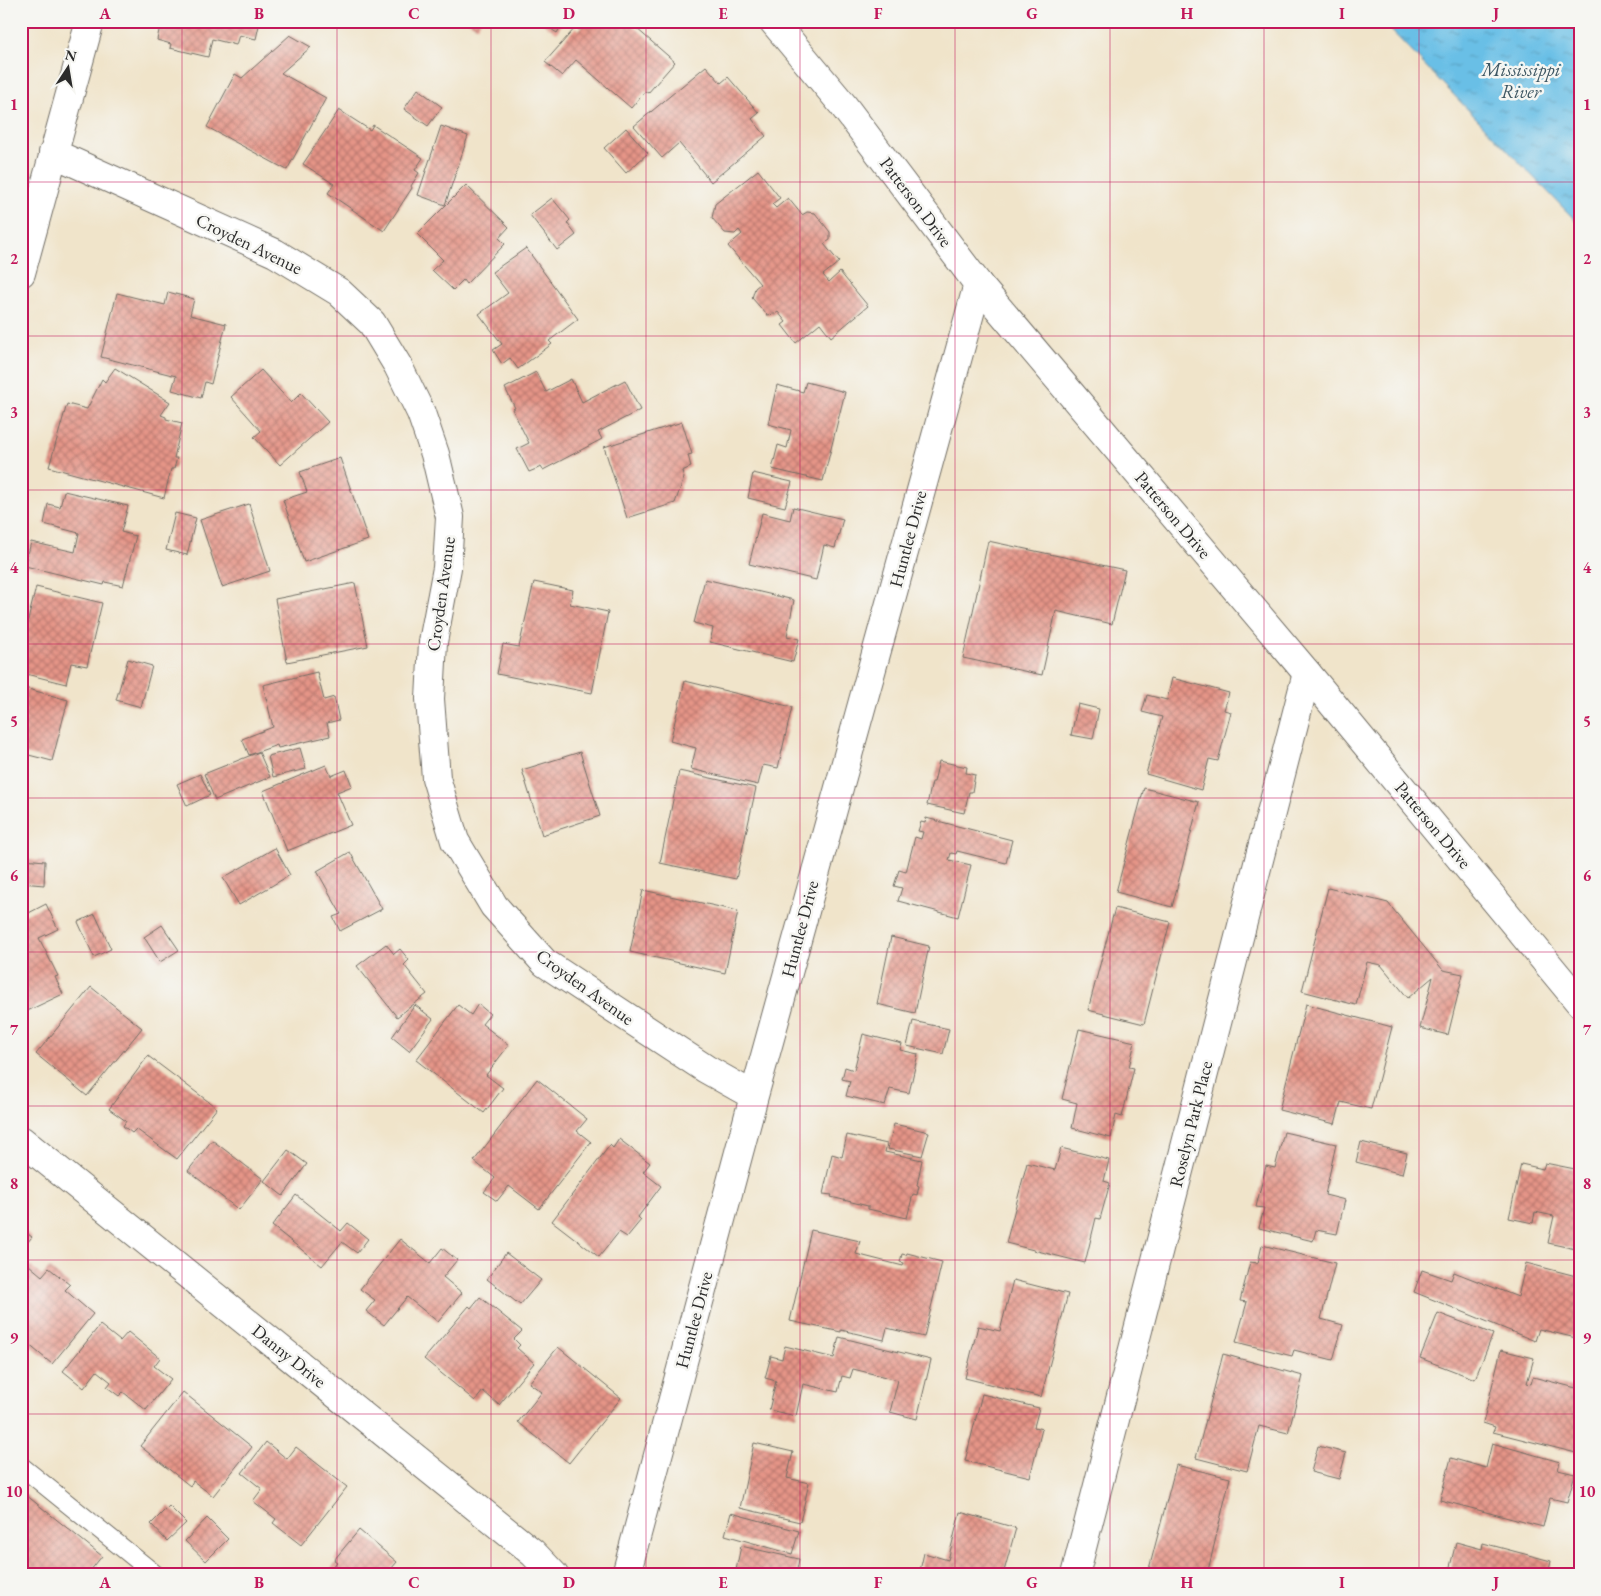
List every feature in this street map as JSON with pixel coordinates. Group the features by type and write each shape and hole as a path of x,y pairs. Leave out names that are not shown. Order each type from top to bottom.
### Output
{"street":[{"path":"21,273 90,21"},
{"name":"Patterson Drive","path":"772,21 843,105 978,284 1307,673 1580,1003"},
{"name":"Croyden Avenue","path":"53,153 275,253 339,292 372,323 398,366 421,413 435,454 450,516 447,568 433,642 430,699 436,778 455,841 494,906 545,962 706,1069 754,1096"},
{"name":"Huntlee Drive","path":"626,1575 754,1096 978,284"},
{"name":"Roselyn Park Place","path":"1075,1575 1307,673"},
{"name":"Danny Drive","path":"21,1140 533,1553 554,1575"}],"lane":[{"path":"21,1466 156,1575"}],"water":[{"name":"Mississippi River","path":"1382,21 1580,21 1580,225"}],"building":[{"path":"161,21 260,21 256,39 239,35 236,45 212,39 208,57 170,48 171,44 157,40"},
{"path":"467,21 481,21 477,27"},
{"path":"539,21 564,21 557,33"},
{"path":"586,21 628,21 675,62 648,93 645,91 631,108 576,60 562,76 545,62 576,27 579,30"},
{"path":"290,35 311,47 281,73 326,98 287,170 207,127 235,74 242,78"},
{"path":"706,66 721,83 728,77 759,113 752,119 766,136 711,182 679,143 662,158 634,126"},
{"path":"418,89 442,107 428,126 404,109"},
{"path":"339,110 370,130 373,125 423,158 415,170 419,173 411,186 412,188 384,231 328,193 334,184 303,164"},
{"path":"441,126 468,136 445,205 418,195"},
{"path":"626,128 648,153 626,173 604,148"},
{"path":"758,170 780,198 772,204 776,208 788,198 802,215 807,212 815,213 830,232 830,240 824,244 839,262 823,275 829,282 840,272 868,306 831,337 820,323 796,343 782,325 786,322 778,312 767,315 752,298 755,288 760,284 728,246 742,234 739,230 735,234 725,233 712,218 715,204"},
{"path":"466,185 509,227 499,238 505,244 466,284 463,280 453,290 432,270 443,260 417,234"},
{"path":"552,198 570,220 567,223 576,235 557,250 530,215"},
{"path":"526,248 578,319 549,341 552,344 518,369 510,358 502,364 493,350 502,344 479,314 508,293 492,272"},
{"path":"168,292 194,299 190,315 226,324 211,384 205,382 201,398 172,390 176,376 101,357 117,293 165,305"},
{"path":"115,368 170,402 161,415 166,417 166,419 182,423 174,458 177,458 174,469 171,469 164,498 49,467 67,404 87,409 102,379 105,382"},
{"path":"261,370 291,403 301,393 328,422 280,465 254,437 261,431 231,397"},
{"path":"536,372 546,392 571,379 582,402 625,380 640,410 598,432 602,439 543,470 541,467 529,472 517,449 529,443 512,409 515,408 505,388"},
{"path":"806,382 845,392 823,481 772,469 778,445 787,448 791,430 768,424 777,385 803,392"},
{"path":"682,422 692,454 688,455 691,467 682,471 684,478 675,503 627,518 604,447"},
{"path":"340,458 368,540 304,562 283,500 307,492 300,472"},
{"path":"753,473 792,482 785,507 748,498"},
{"path":"64,491 128,506 121,532 136,536 123,586 105,582 104,585 25,566 31,542 75,552 79,533 44,524 48,504 60,507"},
{"path":"249,504 270,571 222,587 200,520"},
{"path":"793,507 843,519 835,548 824,545 816,580 749,564 762,513 790,520"},
{"path":"175,513 196,518 187,555 166,550"},
{"path":"988,541 1125,570 1112,624 1056,611 1042,675 963,658"},
{"path":"705,579 794,600 787,636 799,639 793,662 710,642 713,628 694,623"},
{"path":"534,582 573,590 570,604 608,612 592,693 497,674 503,644 519,647"},
{"path":"355,583 368,646 287,662 275,599"},
{"path":"36,587 102,603 87,666 71,663 66,684 22,673 27,651 21,649"},
{"path":"128,659 152,666 141,707 116,700"},
{"path":"317,672 324,700 334,697 339,720 327,723 330,736 278,748 277,745 249,755 242,739 273,727 263,685"},
{"path":"1172,678 1229,693 1224,710 1231,712 1218,761 1209,759 1201,790 1146,774 1162,717 1142,712 1147,695 1167,700"},
{"path":"685,681 792,707 778,768 763,765 758,785 691,769 696,748 670,741"},
{"path":"21,687 68,700 52,761 21,753"},
{"path":"1078,704 1099,709 1093,739 1071,735"},
{"path":"300,748 306,769 273,777 268,756"},
{"path":"259,752 270,777 215,800 204,774"},
{"path":"580,752 600,816 542,835 522,770"},
{"path":"939,761 967,767 966,773 975,775 972,792 969,792 964,813 927,805"},
{"path":"326,765 331,776 346,770 352,786 337,792 351,825 287,851 263,791"},
{"path":"679,771 756,788 736,879 660,863"},
{"path":"200,774 210,795 187,806 177,784"},
{"path":"1144,788 1199,802 1172,907 1116,892"},
{"path":"926,818 1012,840 1006,863 957,851 956,854 951,853 949,860 971,865 958,917 898,901 902,888 894,886 899,870 906,872 915,837 921,839 923,832 918,831 921,822 925,823"},
{"path":"275,848 290,875 239,905 223,878"},
{"path":"21,852 24,853 24,859 45,861 44,885 21,883"},
{"path":"350,852 382,909 340,931 333,917 341,914 317,871"},
{"path":"1328,888 1388,903 1443,970 1463,974 1448,1035 1420,1028 1433,977 1408,998 1381,965 1367,962 1356,1005 1302,991"},
{"path":"643,890 738,911 725,973 630,952"},
{"path":"46,904 58,929 39,938 58,976 55,977 63,994 21,1014 21,917"},
{"path":"1115,908 1170,922 1144,1024 1088,1010"},
{"path":"95,914 111,949 94,957 78,922"},
{"path":"162,925 179,950 160,962 144,937"},
{"path":"891,937 929,946 915,1013 877,1004"},
{"path":"386,944 394,954 400,949 409,960 404,965 427,994 397,1017 357,966"},
{"path":"91,987 142,1028 87,1096 36,1054"},
{"path":"478,1004 490,1014 482,1024 509,1045 486,1075 503,1088 484,1113 416,1060 458,1005 471,1015"},
{"path":"1306,1004 1392,1027 1371,1109 1341,1102 1335,1124 1279,1110"},
{"path":"415,1005 433,1019 409,1051 392,1037"},
{"path":"913,1021 949,1029 943,1054 907,1046"},
{"path":"1079,1029 1135,1042 1129,1067 1134,1068 1122,1117 1116,1115 1111,1138 1072,1128 1077,1103 1062,1099"},
{"path":"863,1034 902,1044 900,1050 918,1054 909,1093 890,1089 885,1105 846,1096 850,1081 842,1079 845,1067 854,1070"},
{"path":"148,1056 217,1108 177,1159 136,1129 132,1133 123,1126 126,1121 109,1109"},
{"path":"537,1079 587,1119 577,1131 591,1142 539,1209 509,1186 497,1201 484,1192 495,1178 474,1161"},
{"path":"894,1124 929,1132 922,1156 888,1149"},
{"path":"1284,1132 1336,1144 1325,1195 1345,1200 1337,1234 1316,1230 1313,1241 1259,1228 1264,1208 1256,1207 1266,1166 1275,1168"},
{"path":"847,1135 887,1144 885,1152 922,1160 917,1195 913,1194 907,1218 868,1209 868,1206 823,1194 832,1154 842,1157"},
{"path":"619,1139 650,1163 643,1172 661,1186 638,1217 641,1220 627,1237 619,1232 599,1257 552,1221 610,1145 613,1148"},
{"path":"212,1140 263,1179 239,1210 188,1171"},
{"path":"1361,1142 1407,1153 1402,1174 1356,1162"},
{"path":"1061,1148 1109,1160 1104,1181 1110,1183 1100,1219 1096,1218 1085,1263 1006,1243 1027,1163 1055,1170"},
{"path":"288,1150 307,1164 283,1196 264,1181"},
{"path":"1545,1163 1580,1170 1580,1250 1548,1243 1554,1216 1535,1212 1533,1223 1509,1218 1521,1164 1543,1169"},
{"path":"296,1195 341,1231 348,1223 368,1239 357,1253 342,1242 322,1266 272,1226"},
{"path":"21,1229 32,1237 21,1250"},
{"path":"811,1230 860,1241 856,1254 903,1266 904,1263 900,1262 902,1254 906,1255 907,1253 942,1262 924,1337 887,1328 884,1340 790,1321"},
{"path":"400,1239 430,1263 442,1248 457,1260 443,1277 462,1293 438,1322 407,1297 384,1325 366,1311 375,1300 360,1289"},
{"path":"1262,1245 1335,1263 1321,1319 1343,1325 1333,1360 1294,1350 1292,1356 1236,1342 1247,1302 1240,1301 1250,1262 1258,1263"},
{"path":"506,1253 541,1280 520,1305 487,1279"},
{"path":"23,1260 42,1276 49,1268 70,1285 65,1290 93,1314 52,1364 21,1338 21,1262"},
{"path":"1526,1263 1580,1277 1580,1339 1539,1329 1535,1341 1414,1292 1422,1270 1451,1280 1454,1272 1518,1297"},
{"path":"1013,1280 1068,1294 1041,1397 965,1378 978,1326 1000,1331"},
{"path":"480,1297 522,1331 514,1339 520,1345 517,1348 534,1363 499,1405 483,1391 475,1401 424,1359 469,1306 471,1308"},
{"path":"1438,1313 1493,1334 1475,1379 1420,1358"},
{"path":"100,1325 120,1341 128,1332 160,1358 154,1366 171,1379 146,1410 123,1392 119,1396 107,1387 111,1382 97,1371 84,1388 63,1371"},
{"path":"839,1337 931,1360 917,1419 890,1412 898,1380 853,1369 850,1378 842,1376 838,1392 803,1384 796,1416 769,1410 776,1381 765,1378 771,1356 782,1359 785,1346 834,1358"},
{"path":"558,1347 621,1398 569,1463 518,1422 542,1392 529,1383"},
{"path":"1501,1350 1534,1358 1527,1383 1531,1384 1533,1377 1580,1389 1580,1454 1493,1432 1495,1427 1483,1423"},
{"path":"1223,1354 1303,1376 1288,1433 1259,1426 1247,1471 1196,1458"},
{"path":"183,1392 252,1447 213,1496 193,1481 190,1486 140,1446"},
{"path":"982,1394 1039,1408 1034,1427 1042,1429 1030,1477 965,1461"},
{"path":"266,1442 287,1459 296,1447 347,1487 301,1545 273,1523 276,1519 253,1501 262,1489 242,1473"},
{"path":"754,1443 793,1452 787,1478 809,1483 800,1522 740,1508"},
{"path":"1492,1443 1560,1462 1558,1470 1575,1474 1567,1502 1550,1498 1543,1527 1440,1500 1451,1458 1486,1468"},
{"path":"1318,1446 1346,1453 1339,1479 1311,1472"},
{"path":"1176,1465 1230,1478 1207,1575 1170,1575 1149,1569"},
{"path":"21,1491 102,1556 87,1575 21,1575"},
{"path":"169,1506 186,1523 167,1541 151,1524"},
{"path":"960,1512 1016,1528 1003,1575 919,1575 924,1553 948,1560"},
{"path":"731,1513 799,1531 792,1554 725,1535"},
{"path":"207,1518 228,1539 206,1561 185,1541"},
{"path":"359,1530 397,1562 386,1575 326,1575 337,1562 334,1560"},
{"path":"1456,1542 1482,1549 1483,1543 1551,1561 1548,1575 1448,1575"},
{"path":"741,1546 799,1559 796,1575 735,1575"}]}
